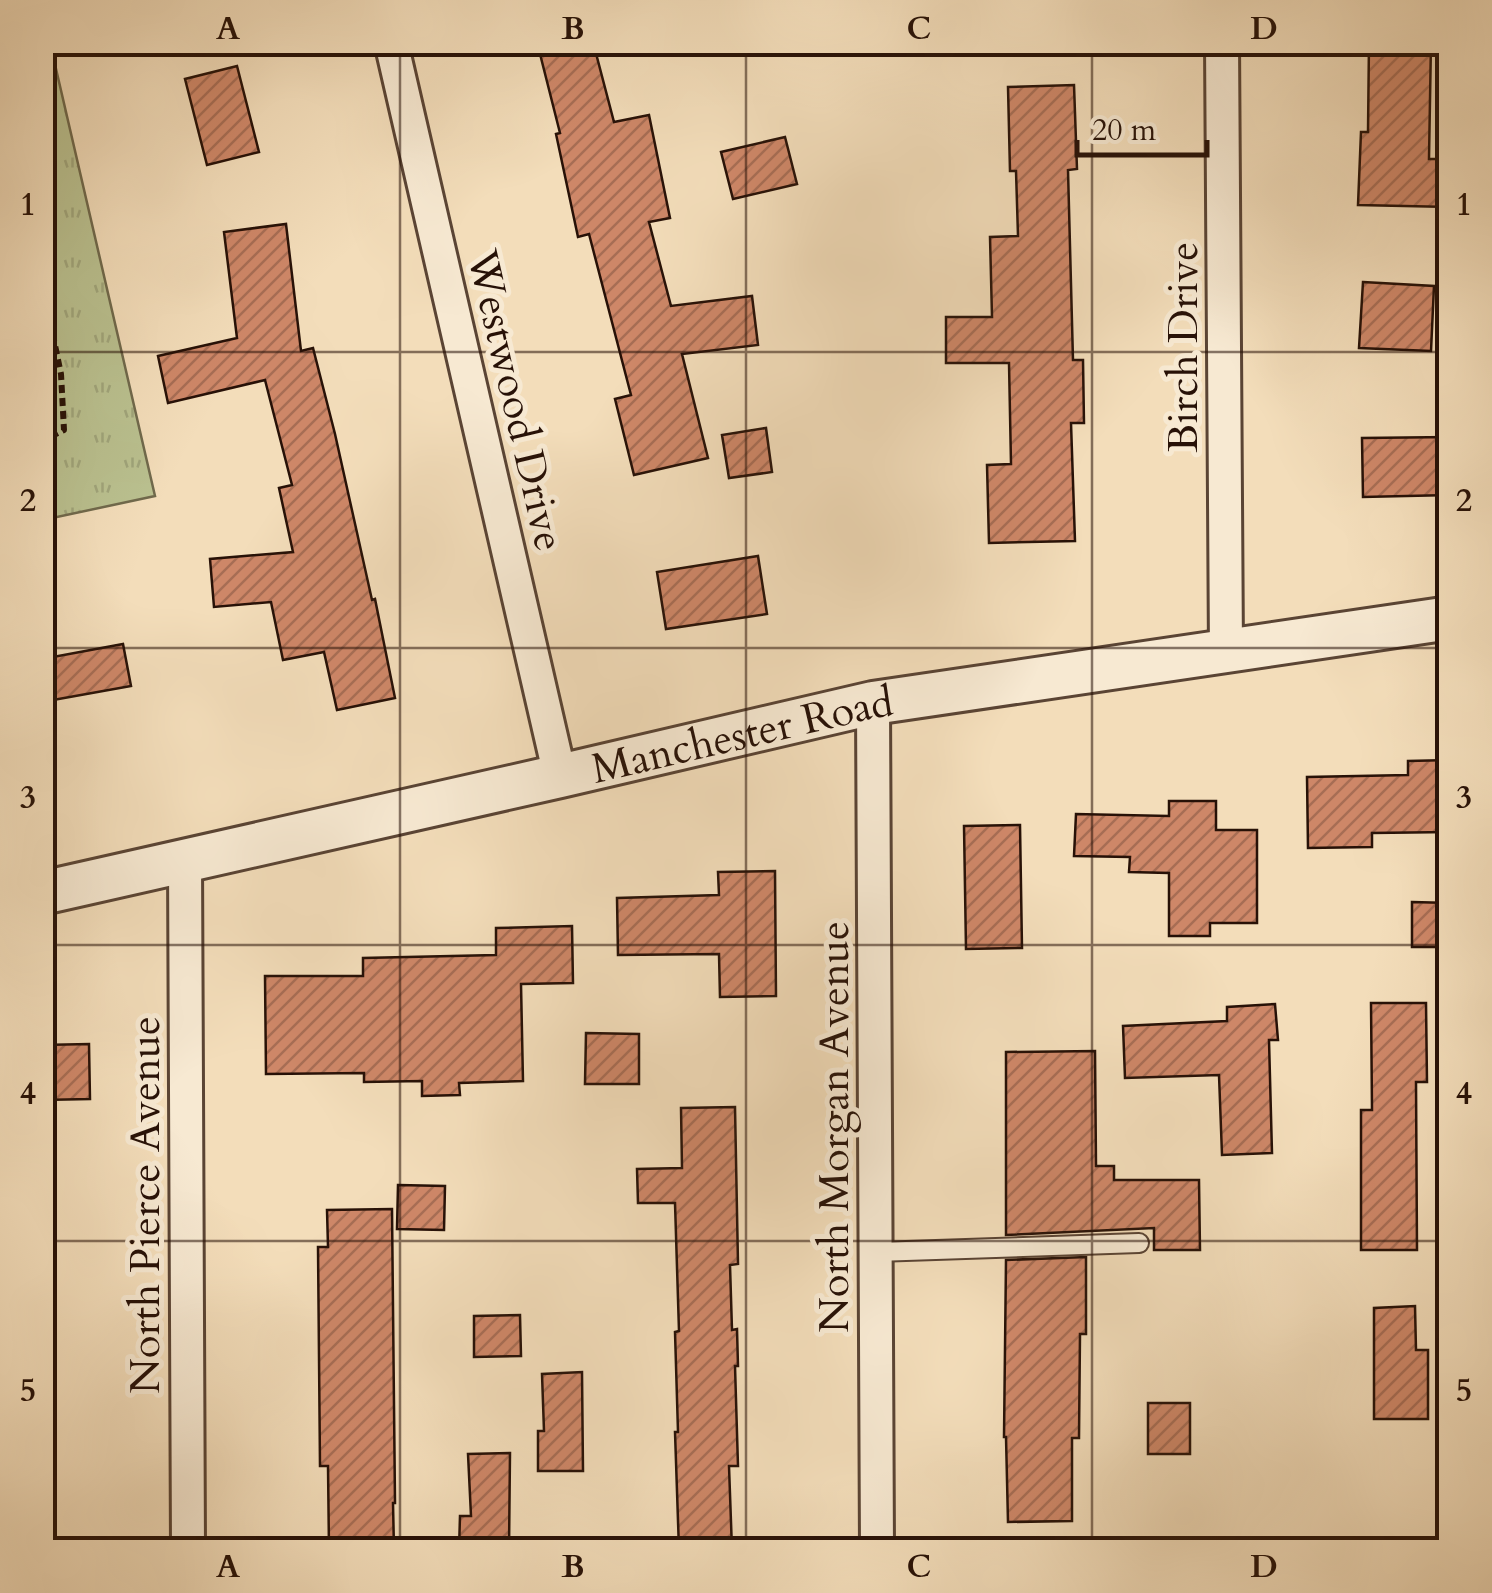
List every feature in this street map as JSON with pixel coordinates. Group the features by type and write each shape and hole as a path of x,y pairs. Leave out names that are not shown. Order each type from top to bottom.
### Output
{"street":[{"name":"Westwood Drive","path":"391,42 560,776"},
{"name":"Birch Drive","path":"1222,42 1226,652"},
{"name":"Manchester Road","path":"42,894 873,702 1450,618"},
{"name":"North Morgan Avenue","path":"873,702 878,1550"},
{"name":"North Pierce Avenue","path":"185,860 188,1550"}],"lane":[{"path":"876,1252 1139,1243"}],"path":[{"path":"42,282 61,374 64,430 42,441"}],"green space":[{"path":"42,43 50,43 155,496 43,520"}],"building":[{"path":"537,42 593,42 614,122 649,115 670,218 649,222 671,306 752,296 758,345 682,354 708,458 634,475 615,399 631,395 589,234 578,237 556,134 560,133"},
{"path":"1369,42 1431,42 1429,159 1450,159 1450,207 1358,205 1361,132 1368,132"},
{"path":"237,66 259,152 207,165 185,79"},
{"path":"1074,85 1077,169 1068,170 1073,360 1083,360 1084,423 1071,423 1075,541 989,543 987,465 1011,464 1009,363 946,363 946,317 992,317 990,237 1018,236 1016,171 1010,171 1008,87"},
{"path":"785,137 797,184 733,199 721,152"},
{"path":"286,224 301,351 313,348 372,600 375,599 395,698 337,710 324,652 283,660 271,602 214,607 210,559 293,552 279,488 292,485 265,380 168,403 158,356 237,338 224,232"},
{"path":"1363,282 1434,286 1431,351 1359,348"},
{"path":"766,428 772,472 729,478 722,435"},
{"path":"1450,437 1450,495 1363,497 1362,438"},
{"path":"758,556 767,614 666,629 657,572"},
{"path":"123,644 131,686 42,702 42,659"},
{"path":"1450,760 1450,832 1372,833 1372,847 1308,848 1307,777 1408,775 1408,761"},
{"path":"1169,801 1216,801 1216,830 1257,830 1257,923 1210,923 1210,936 1169,936 1169,873 1129,872 1130,857 1074,856 1076,814 1169,816"},
{"path":"1020,825 1022,948 966,949 964,826"},
{"path":"775,871 776,996 720,997 719,954 618,955 617,898 719,895 718,872"},
{"path":"1412,902 1450,903 1450,947 1412,947"},
{"path":"572,926 573,983 521,984 523,1081 459,1083 460,1095 422,1096 422,1081 364,1082 364,1073 266,1074 265,976 363,976 363,958 496,955 496,928"},
{"path":"1371,1003 1426,1003 1427,1082 1416,1082 1417,1250 1361,1250 1361,1110 1372,1110"},
{"path":"1275,1004 1278,1040 1269,1040 1272,1153 1222,1155 1219,1075 1125,1078 1123,1026 1227,1021 1227,1007"},
{"path":"586,1033 639,1034 639,1084 585,1084"},
{"path":"89,1044 90,1099 42,1100 42,1045"},
{"path":"1095,1051 1096,1166 1114,1166 1114,1180 1199,1180 1200,1250 1154,1250 1154,1228 1006,1235 1006,1052"},
{"path":"735,1107 738,1264 730,1265 732,1330 737,1329 738,1466 729,1466 732,1550 679,1550 675,1203 638,1203 637,1169 682,1168 681,1108"},
{"path":"398,1185 445,1186 444,1230 397,1229"},
{"path":"392,1209 394,1550 329,1550 328,1466 320,1466 318,1247 328,1247 327,1210"},
{"path":"1086,1257 1086,1334 1080,1334 1079,1438 1072,1438 1072,1521 1008,1522 1004,1437 1006,1260"},
{"path":"1415,1306 1416,1350 1428,1350 1428,1419 1374,1419 1374,1308"},
{"path":"520,1315 521,1356 474,1357 474,1316"},
{"path":"582,1372 583,1471 538,1471 538,1431 544,1431 542,1374"},
{"path":"1148,1403 1190,1403 1190,1454 1148,1454"},
{"path":"510,1453 509,1550 459,1550 460,1516 471,1516 468,1454"}]}
